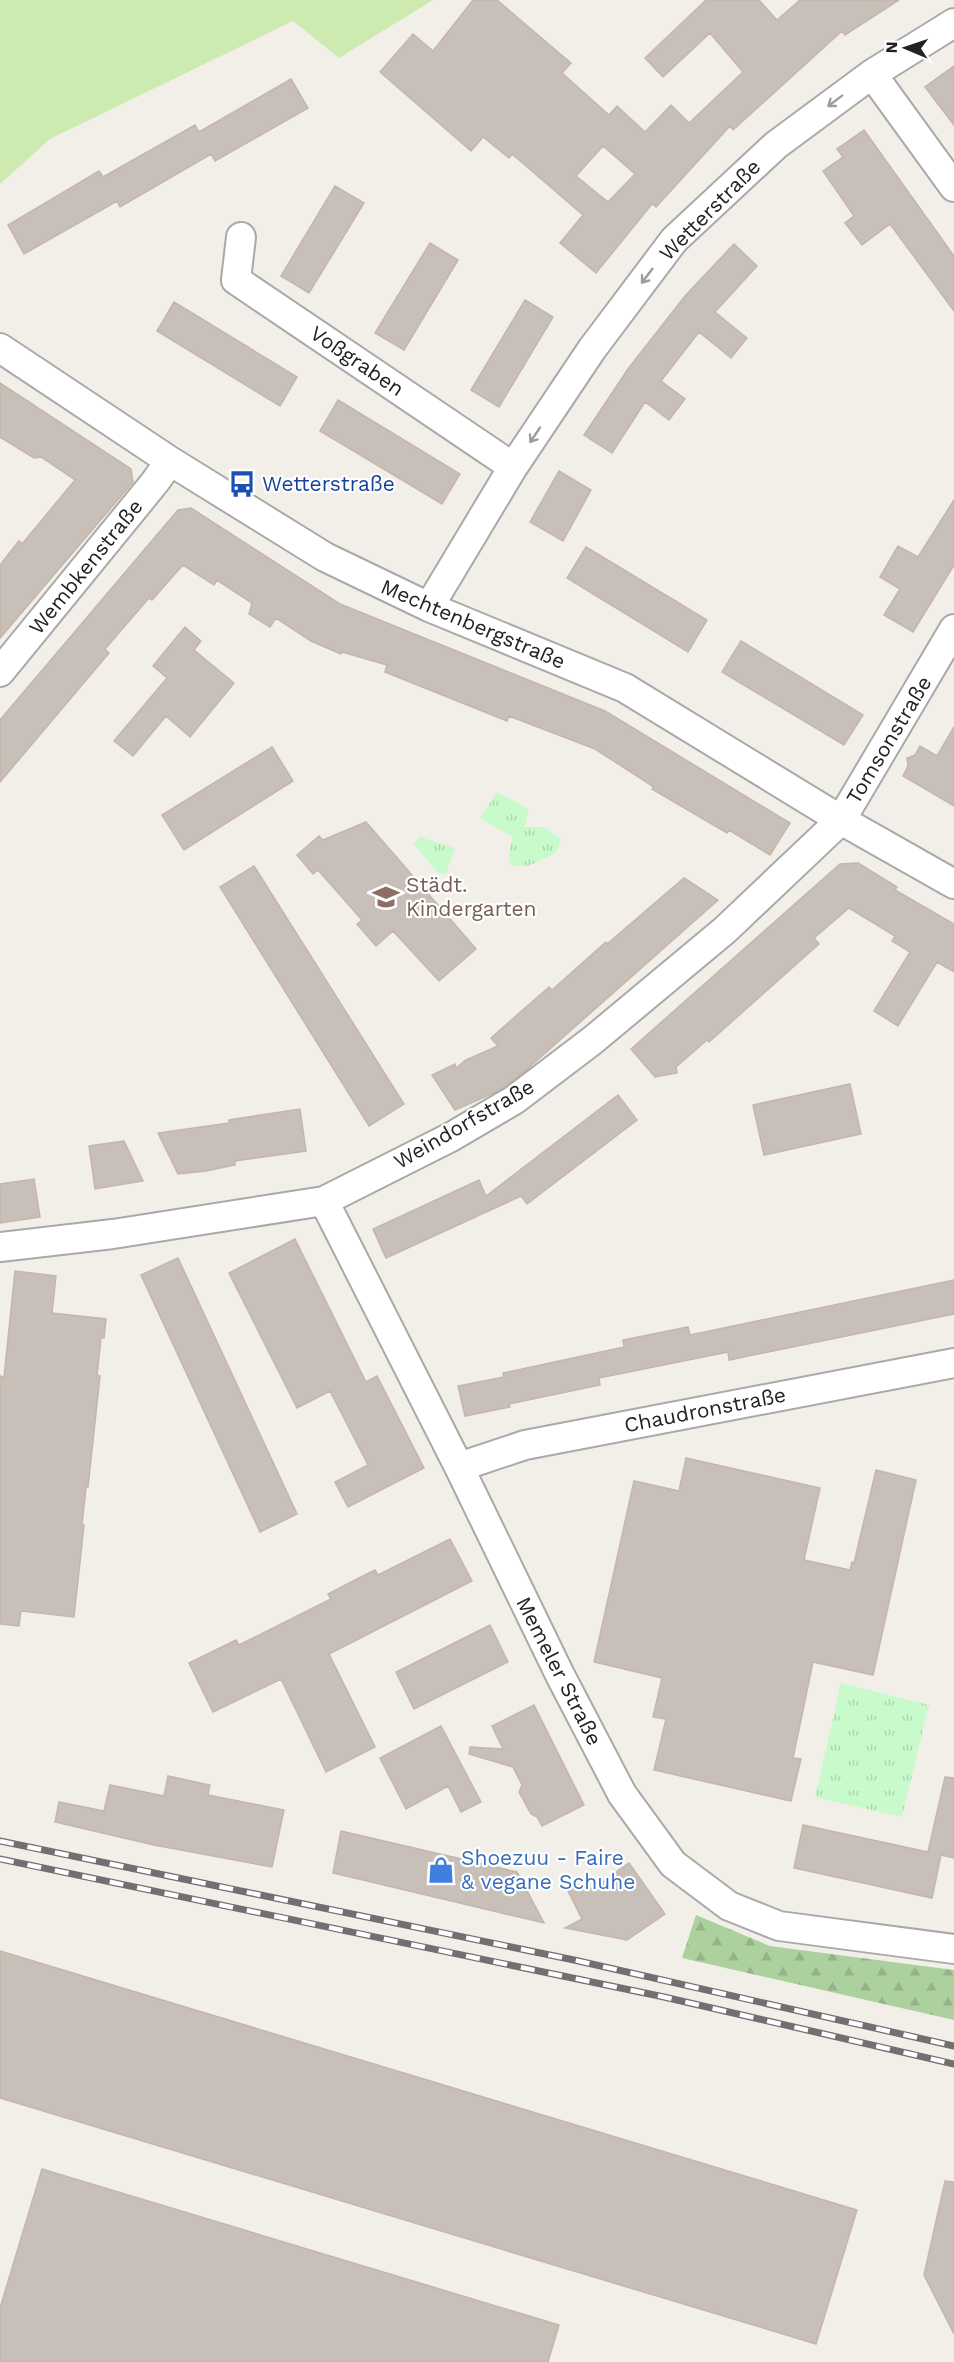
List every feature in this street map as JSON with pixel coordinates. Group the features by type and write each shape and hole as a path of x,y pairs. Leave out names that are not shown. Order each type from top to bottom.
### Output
{"street":[{"name":"Wetterstraße","path":"429,607 513,467 592,349 674,240 776,145 872,74 954,22"},
{"path":"872,74 954,187"},
{"name":"Voßgraben","path":"241,237 236,280 513,467"},
{"name":"Mechtenbergstraße","path":"0,348 170,460 325,557 429,607 625,688 841,820 954,884"},
{"name":"Wembkenstraße","path":"0,672 155,482 170,460"},
{"name":"Tomsonstraße","path":"841,820 954,629"},
{"name":"Weindorfstraße","path":"0,1247 113,1234 324,1201 451,1137 514,1100 593,1040 725,930 841,820"},
{"name":"Memeler Straße","path":"324,1201 459,1467 521,1598 622,1794 673,1864 729,1906 779,1926 954,1949"},
{"name":"Chaudronstraße","path":"459,1467 525,1445 954,1363"}],"green space":[{"path":"0,0 433,0 339,58 293,21 50,139 0,184"},
{"path":"497,792 529,809 525,827 544,827 561,839 556,853 528,866 511,866 509,856 512,837 480,818"},
{"path":"420,837 455,848 446,874 438,873 413,843"},
{"path":"841,1683 929,1705 902,1817 815,1797"},
{"path":"696,1915 770,1946 954,1970 954,2020 682,1958"}],"building":[{"path":"473,0 497,0 571,63 562,73 609,115 617,106 645,132 671,105 689,123 743,72 710,33 663,77 645,58 706,0 759,0 777,20 800,0 899,0 845,35 842,31 733,130 730,126 656,207 652,204 596,273 560,243 583,215 512,154 509,158 483,137 471,151 380,72 413,34 433,51","holes":["603,146 635,174 608,202 576,176"]},
{"path":"954,66 954,125 925,87"},
{"path":"291,79 308,108 215,161 211,154 120,207 117,201 24,254 8,225 99,171 103,177 195,125 199,132"},
{"path":"864,130 954,256 954,311 890,224 862,245 845,223 854,216 823,171 843,157 837,149"},
{"path":"335,186 364,203 309,293 281,276"},
{"path":"430,243 458,260 404,350 375,333"},
{"path":"734,244 757,266 715,312 747,338 731,358 699,332 661,381 685,399 669,420 645,402 612,453 584,435 628,369 685,296"},
{"path":"525,300 553,317 499,407 471,390"},
{"path":"174,302 297,377 280,406 157,331"},
{"path":"0,383 131,469 133,482 0,638 0,565 19,541 22,544 75,480 41,457 34,458 0,437"},
{"path":"338,400 460,474 442,504 320,431"},
{"path":"559,471 591,490 563,541 530,522"},
{"path":"954,500 954,565 913,632 884,615 900,589 880,577 898,546 918,557"},
{"path":"191,508 340,604 605,711 790,823 770,855 729,830 727,833 652,789 654,787 595,749 509,716 507,721 385,672 387,665 342,652 341,654 311,641 276,618 270,627 249,614 252,603 217,580 214,585 183,565 152,600 149,598 105,649 109,653 0,782 0,720 178,510"},
{"path":"586,547 707,620 688,652 567,578"},
{"path":"185,627 201,641 194,650 234,683 190,737 166,716 133,756 114,741 167,678 153,666"},
{"path":"741,641 863,715 844,745 722,672"},
{"path":"954,727 954,806 903,776 908,766 907,758 915,755 920,746 937,756"},
{"path":"272,747 293,781 184,850 162,815"},
{"name":"Städt. Kindergarten","path":"366,822 476,949 439,981 393,931 376,946 357,924 362,920 318,870 313,874 297,855 319,836 323,840"},
{"path":"858,863 897,887 895,890 954,924 954,972 937,962 898,1026 874,1011 910,952 892,941 895,936 849,908 814,938 819,944 709,1042 707,1040 676,1067 677,1073 655,1077 631,1049 840,864"},
{"path":"254,866 404,1104 369,1126 220,887"},
{"path":"684,878 718,900 525,1071 498,1091 455,1110 432,1075 455,1064 456,1068 466,1060 498,1046 491,1038 549,987 552,990"},
{"path":"850,1084 861,1134 764,1155 753,1105"},
{"path":"618,1095 637,1120 527,1204 521,1196 386,1258 373,1229 479,1180 486,1196"},
{"path":"300,1109 306,1151 235,1161 235,1165 206,1171 178,1174 158,1133 229,1123 229,1120"},
{"path":"124,1141 143,1181 95,1189 89,1146"},
{"path":"34,1179 40,1217 0,1223 0,1184"},
{"path":"295,1239 366,1382 377,1376 424,1468 348,1507 335,1482 368,1465 330,1391 297,1408 229,1273"},
{"path":"178,1258 297,1514 260,1532 141,1275"},
{"path":"15,1271 56,1276 52,1313 106,1319 104,1338 101,1338 97,1375 100,1376 88,1487 86,1487 74,1617 21,1611 19,1626 0,1624 0,1376 4,1377"},
{"path":"954,1280 954,1314 729,1360 728,1352 599,1378 600,1385 509,1404 510,1407 465,1416 458,1386 504,1377 503,1373 624,1347 623,1340 688,1327 690,1335"},
{"path":"686,1458 820,1488 804,1560 850,1570 852,1562 854,1563 876,1470 916,1480 873,1675 813,1662 793,1758 801,1759 791,1801 654,1770 666,1719 653,1717 662,1678 594,1662 634,1481 679,1491"},
{"path":"450,1539 472,1581 329,1654 375,1747 326,1772 281,1679 213,1712 189,1663 236,1640 239,1645 331,1599 328,1594 357,1579 375,1570 378,1575"},
{"path":"490,1625 508,1662 414,1709 396,1672"},
{"path":"534,1705 584,1805 542,1826 537,1817 531,1814 519,1792 522,1785 513,1767 469,1754 470,1747 503,1749 492,1726"},
{"path":"441,1726 481,1802 461,1812 448,1786 406,1809 380,1758"},
{"path":"168,1776 210,1785 208,1795 284,1810 272,1867 154,1845 55,1822 59,1802 104,1811 110,1785 164,1796"},
{"path":"945,1777 954,1778 954,1858 941,1855 932,1898 794,1868 803,1825 928,1852"},
{"path":"341,1831 517,1872 544,1923 333,1873"},
{"path":"629,1863 665,1914 627,1940 565,1928 582,1919 564,1883 591,1889"},
{"path":"0,1951 857,2210 816,2344 0,2098"},
{"path":"42,2169 559,2325 548,2362 0,2362 0,2308"},
{"path":"945,2181 954,2182 954,2334 924,2275"}],"railway":[{"path":"0,1841 574,1960 954,2046"},
{"path":"0,1859 664,1997 954,2064"}],"place":[{"name":"Wetterstraße","path":"242,484"},
{"name":"Städt. Kindergarten","path":"386,897"},
{"name":"Shoezuu - Faire & vegane Schuhe","path":"441,1870"}]}
